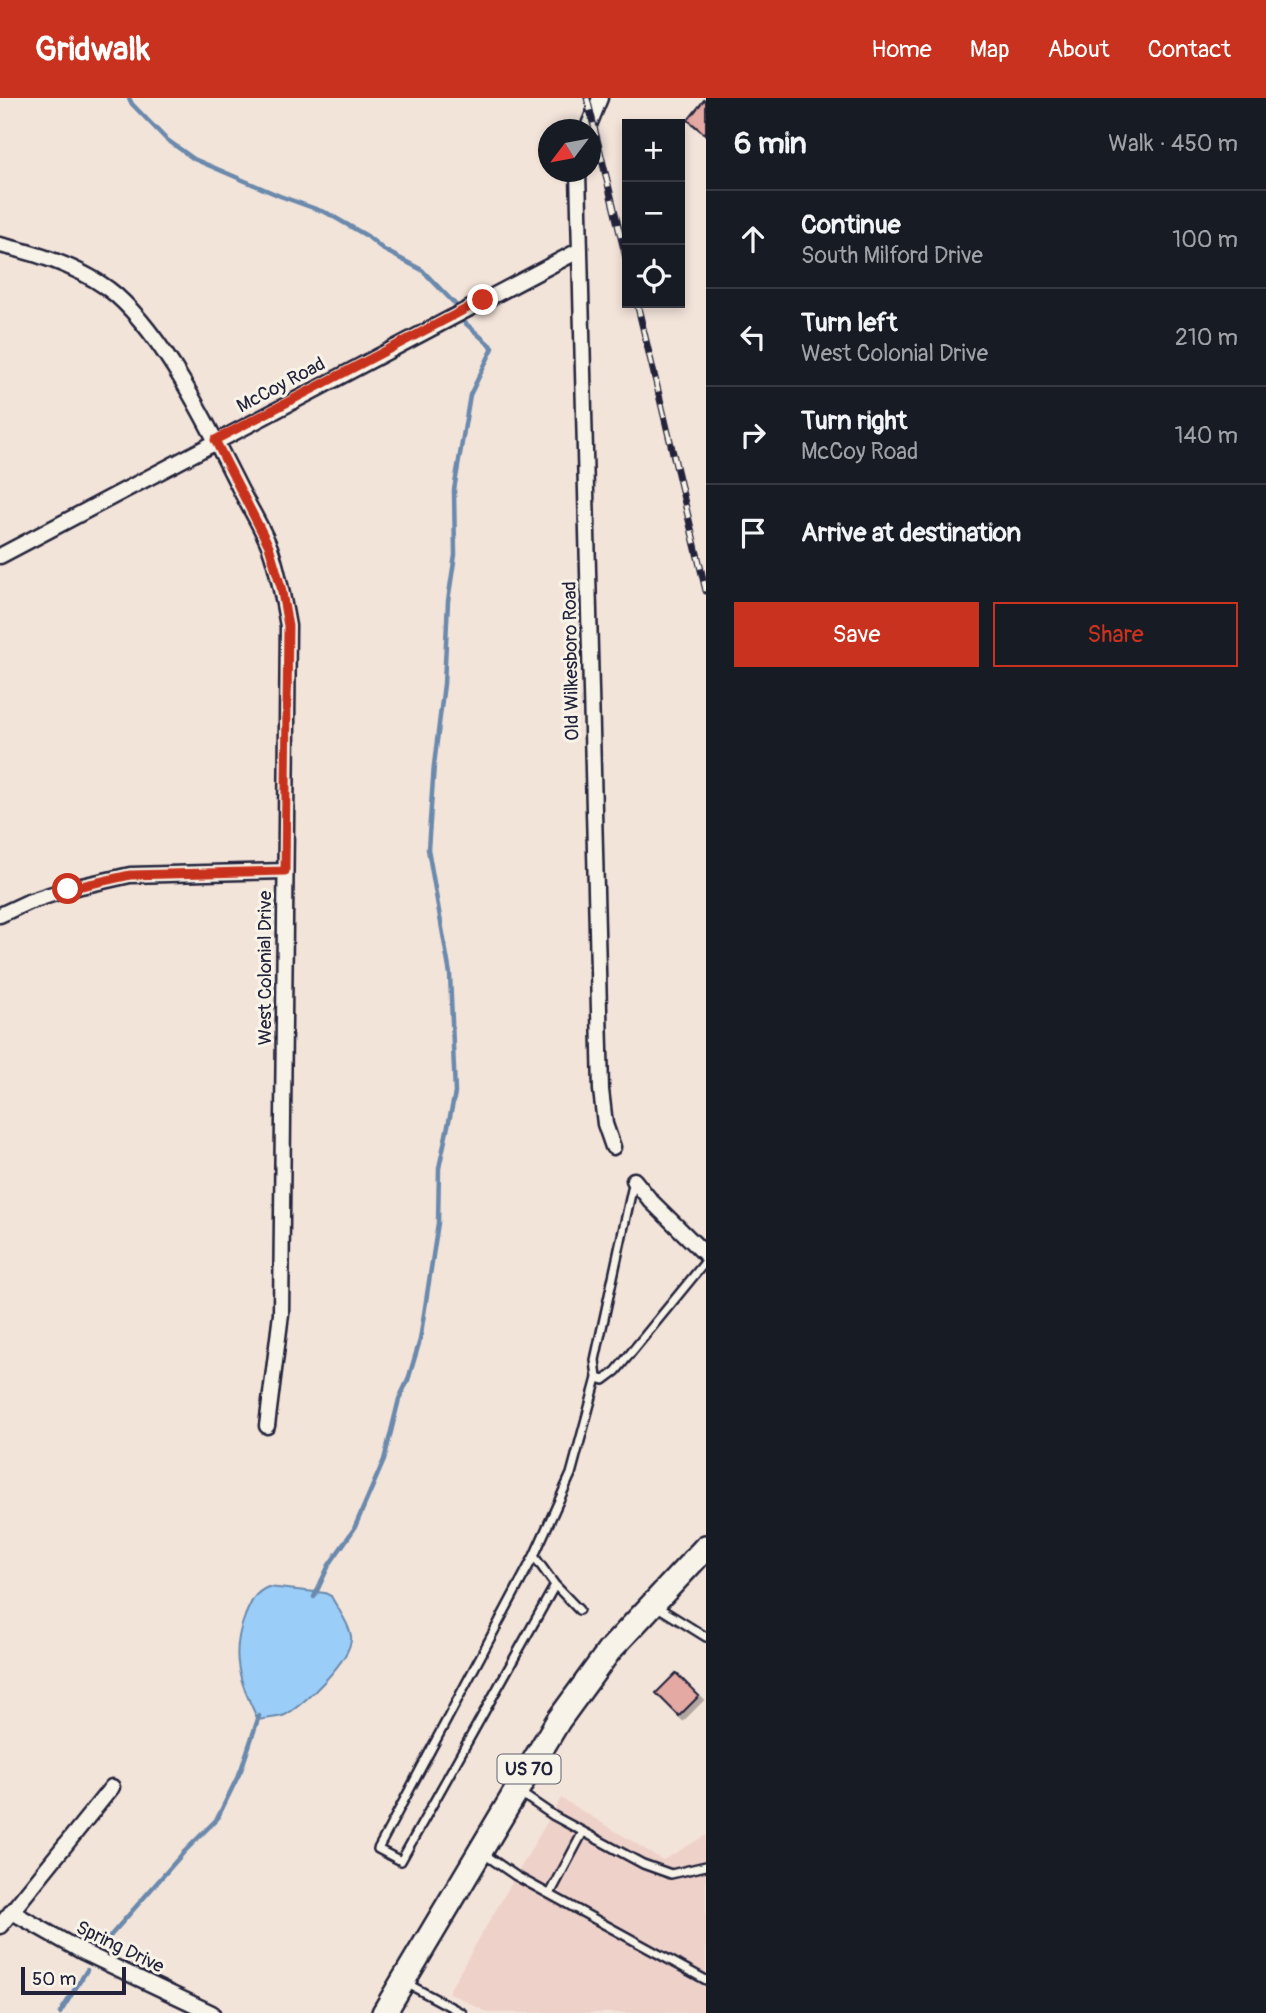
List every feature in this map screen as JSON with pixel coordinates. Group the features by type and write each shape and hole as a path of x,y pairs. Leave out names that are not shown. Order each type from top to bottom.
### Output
{"highway":[{"name":"US 70","path":"384,2013 566,1711 609,1651 705,1552"}],"street":[{"path":"591,119 600,98"},
{"name":"Old Wilkesboro Road","path":"578,182 601,1090 605,1124 612,1147"},
{"name":"West Colonial Drive","path":"0,246 86,274 116,295 141,322 166,356 215,440 269,546 281,587 288,626 281,1314 267,1426"},
{"name":"McCoy Road","path":"0,556 215,440 580,250"},
{"path":"0,915 28,902 68,889 130,875 285,871"},
{"path":"634,1180 651,1201 704,1252"},
{"path":"0,1926 112,1787"},
{"name":"Spring Drive","path":"12,1912 83,1952 212,2013"}],"lane":[{"path":"555,1585 401,1861 378,1849 534,1556 571,1474 597,1378 595,1360 634,1180"},
{"path":"597,1378 604,1380 616,1371 704,1252"},
{"path":"534,1556 555,1585 579,1610"},
{"path":"653,1603 706,1637"},
{"path":"517,1791 554,1816 643,1864 671,1874 706,1866"},
{"path":"550,1894 583,1832"},
{"path":"480,1851 516,1876 706,1980"},
{"path":"402,1981 462,2013"}],"shaded area":[{"path":"561,1798 663,1860 706,1835 706,2013 488,2013 448,1992"}],"water":[{"path":"268,1587 325,1593 331,1596 351,1636 350,1645 336,1668 303,1702 285,1715 258,1720 242,1681 237,1657 240,1631 251,1602 259,1592"}],"building":[{"path":"704,100 706,101 706,135 688,120"},
{"path":"676,1673 699,1696 679,1716 656,1693"}],"waterway":[{"path":"129,98 166,139 194,159 327,213 367,236 384,250 422,270 455,304"},
{"path":"314,1597 329,1565 354,1529 384,1460 399,1399 408,1380 420,1340 438,1223 439,1168 455,1093 450,974 428,849 434,765 444,684 448,601 455,555 454,490 470,395 493,348 463,321"},
{"path":"104,1943 184,1852 217,1819 241,1770 259,1716"},
{"path":"60,2013 87,1970"}],"railway":[{"path":"587,98 623,245"},
{"path":"638,308 706,591"}],"route":[{"path":"68,889 130,875 285,871 288,626 281,587 269,546 215,440 483,300"}]}
